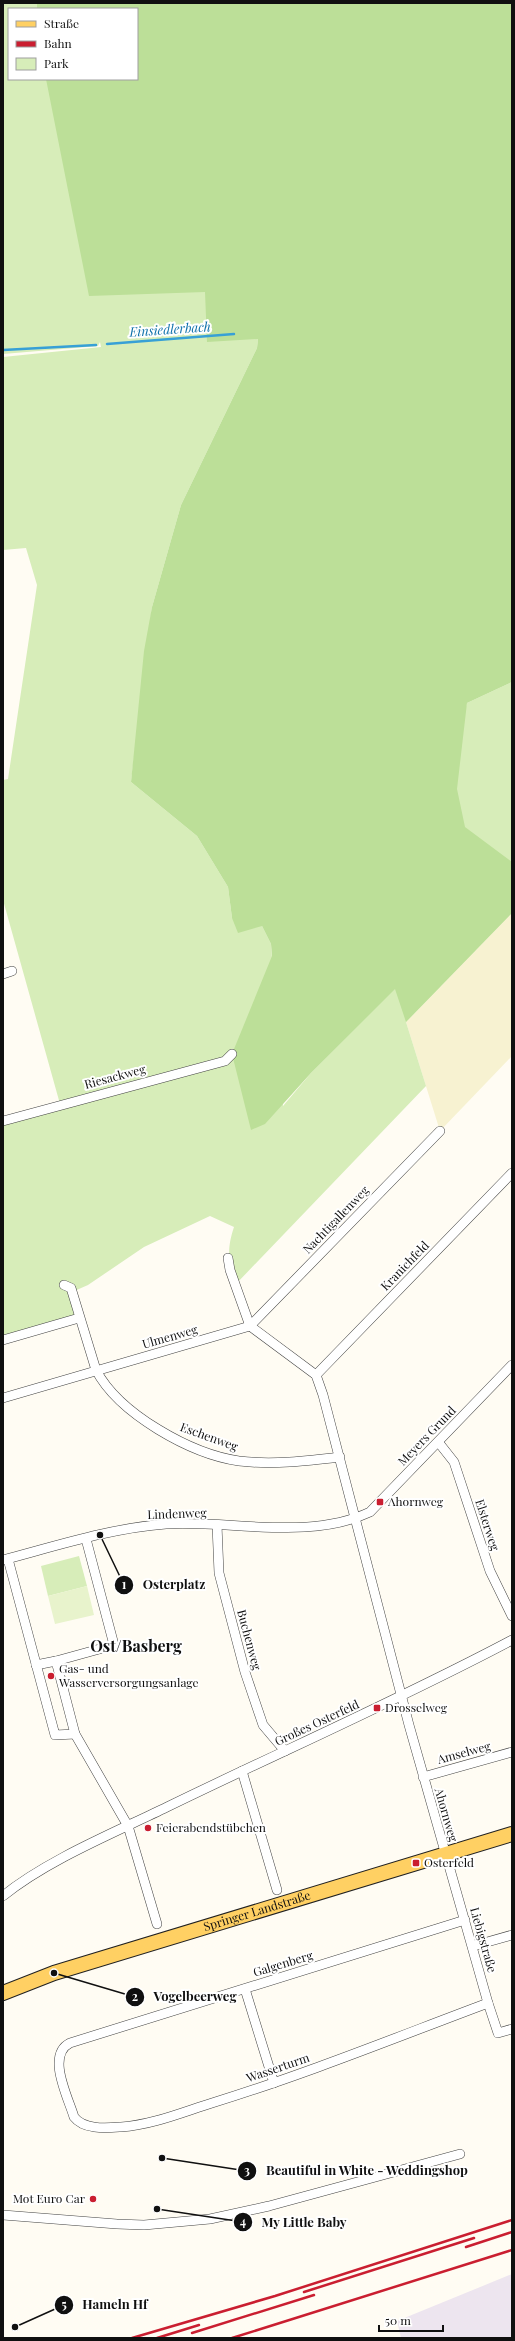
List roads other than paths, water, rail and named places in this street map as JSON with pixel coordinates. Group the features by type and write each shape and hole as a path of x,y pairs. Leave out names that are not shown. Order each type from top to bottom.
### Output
{"main road":[{"name":"Springer Landstraße","path":"3,1993 54,1974 512,1834"}],"street":[{"name":"Riesackweg","path":"3,1121 225,1061 232,1054"},
{"name":"Nachtigallenweg","path":"250,1326 440,1131"},
{"name":"Kranichfeld","path":"316,1375 512,1173"},
{"path":"228,1258 230,1270 250,1326 316,1375"},
{"path":"64,1285 71,1288 96,1370"},
{"path":"3,1340 80,1318"},
{"name":"Ulmenweg","path":"3,1398 250,1326"},
{"name":"Meyers Grund","path":"356,1519 370,1512 439,1443 512,1365"},
{"name":"Eschenweg","path":"96,1370 102,1382 117,1399 140,1417 168,1434 219,1456 240,1461 277,1461 340,1457"},
{"name":"Ahornweg","path":"316,1375 340,1457 401,1695 445,1854"},
{"name":"Elsterweg","path":"439,1443 454,1462 490,1571 512,1616"},
{"name":"Lindenweg","path":"6,1559 140,1527 167,1524 280,1527 321,1525 356,1519"},
{"name":"Buchenweg","path":"216,1525 219,1573 245,1672 263,1725 285,1751"},
{"path":"36,1665 114,1645 86,1539"},
{"path":"6,1559 55,1735 75,1734"},
{"path":"401,1695 512,1640"},
{"path":"56,1661 75,1734 128,1826 157,1924"},
{"name":"Großes Osterfeld","path":"3,1896 43,1869 128,1826 377,1708 401,1695"},
{"name":"Amselweg","path":"423,1777 512,1752"},
{"path":"242,1771 277,1890"},
{"name":"Liebigstraße","path":"445,1854 498,2033 512,2029"},
{"name":"Galgenberg","path":"74,2117 58,2063 58,2056 66,2045 465,1920"},
{"path":"473,1946 512,1935"},
{"path":"246,1989 274,2083"},
{"name":"Wasserturm","path":"74,2117 78,2123 85,2126 121,2127 133,2125 274,2083 488,2003"},
{"path":"3,2215 124,2224 210,2219 269,2206 460,2154"}],"waterway":[{"name":"Einsiedlerbach","path":"107,344 234,334"},
{"name":"Einsiedlerbach","path":"3,350 96,345"}],"railway":[{"path":"132,2338 275,2296 512,2220"},
{"path":"466,2247 512,2232"},
{"path":"304,2292 474,2238"},
{"path":"232,2338 512,2250"},
{"path":"192,2333 314,2295"},
{"path":"157,2338 199,2325"}],"place":[{"name":"Ahornweg","path":"380,1502"},
{"name":"Osterplatz","path":"100,1535"},
{"name":"Gas- und Wasserversorgungsanlage","path":"51,1676"},
{"name":"Drosselweg","path":"377,1708"},
{"name":"Feierabendstübchen","path":"148,1828"},
{"name":"Osterfeld","path":"416,1863"},
{"name":"Vogelbeerweg","path":"54,1973"},
{"name":"Beautiful in White - Weddingshop","path":"162,2158"},
{"name":"Mot Euro Car","path":"93,2199"},
{"name":"My Little Baby","path":"157,2209"},
{"name":"Hameln Hf","path":"15,2327"}],"district":[{"name":"Ost/Basberg","path":"136,1646"}]}
